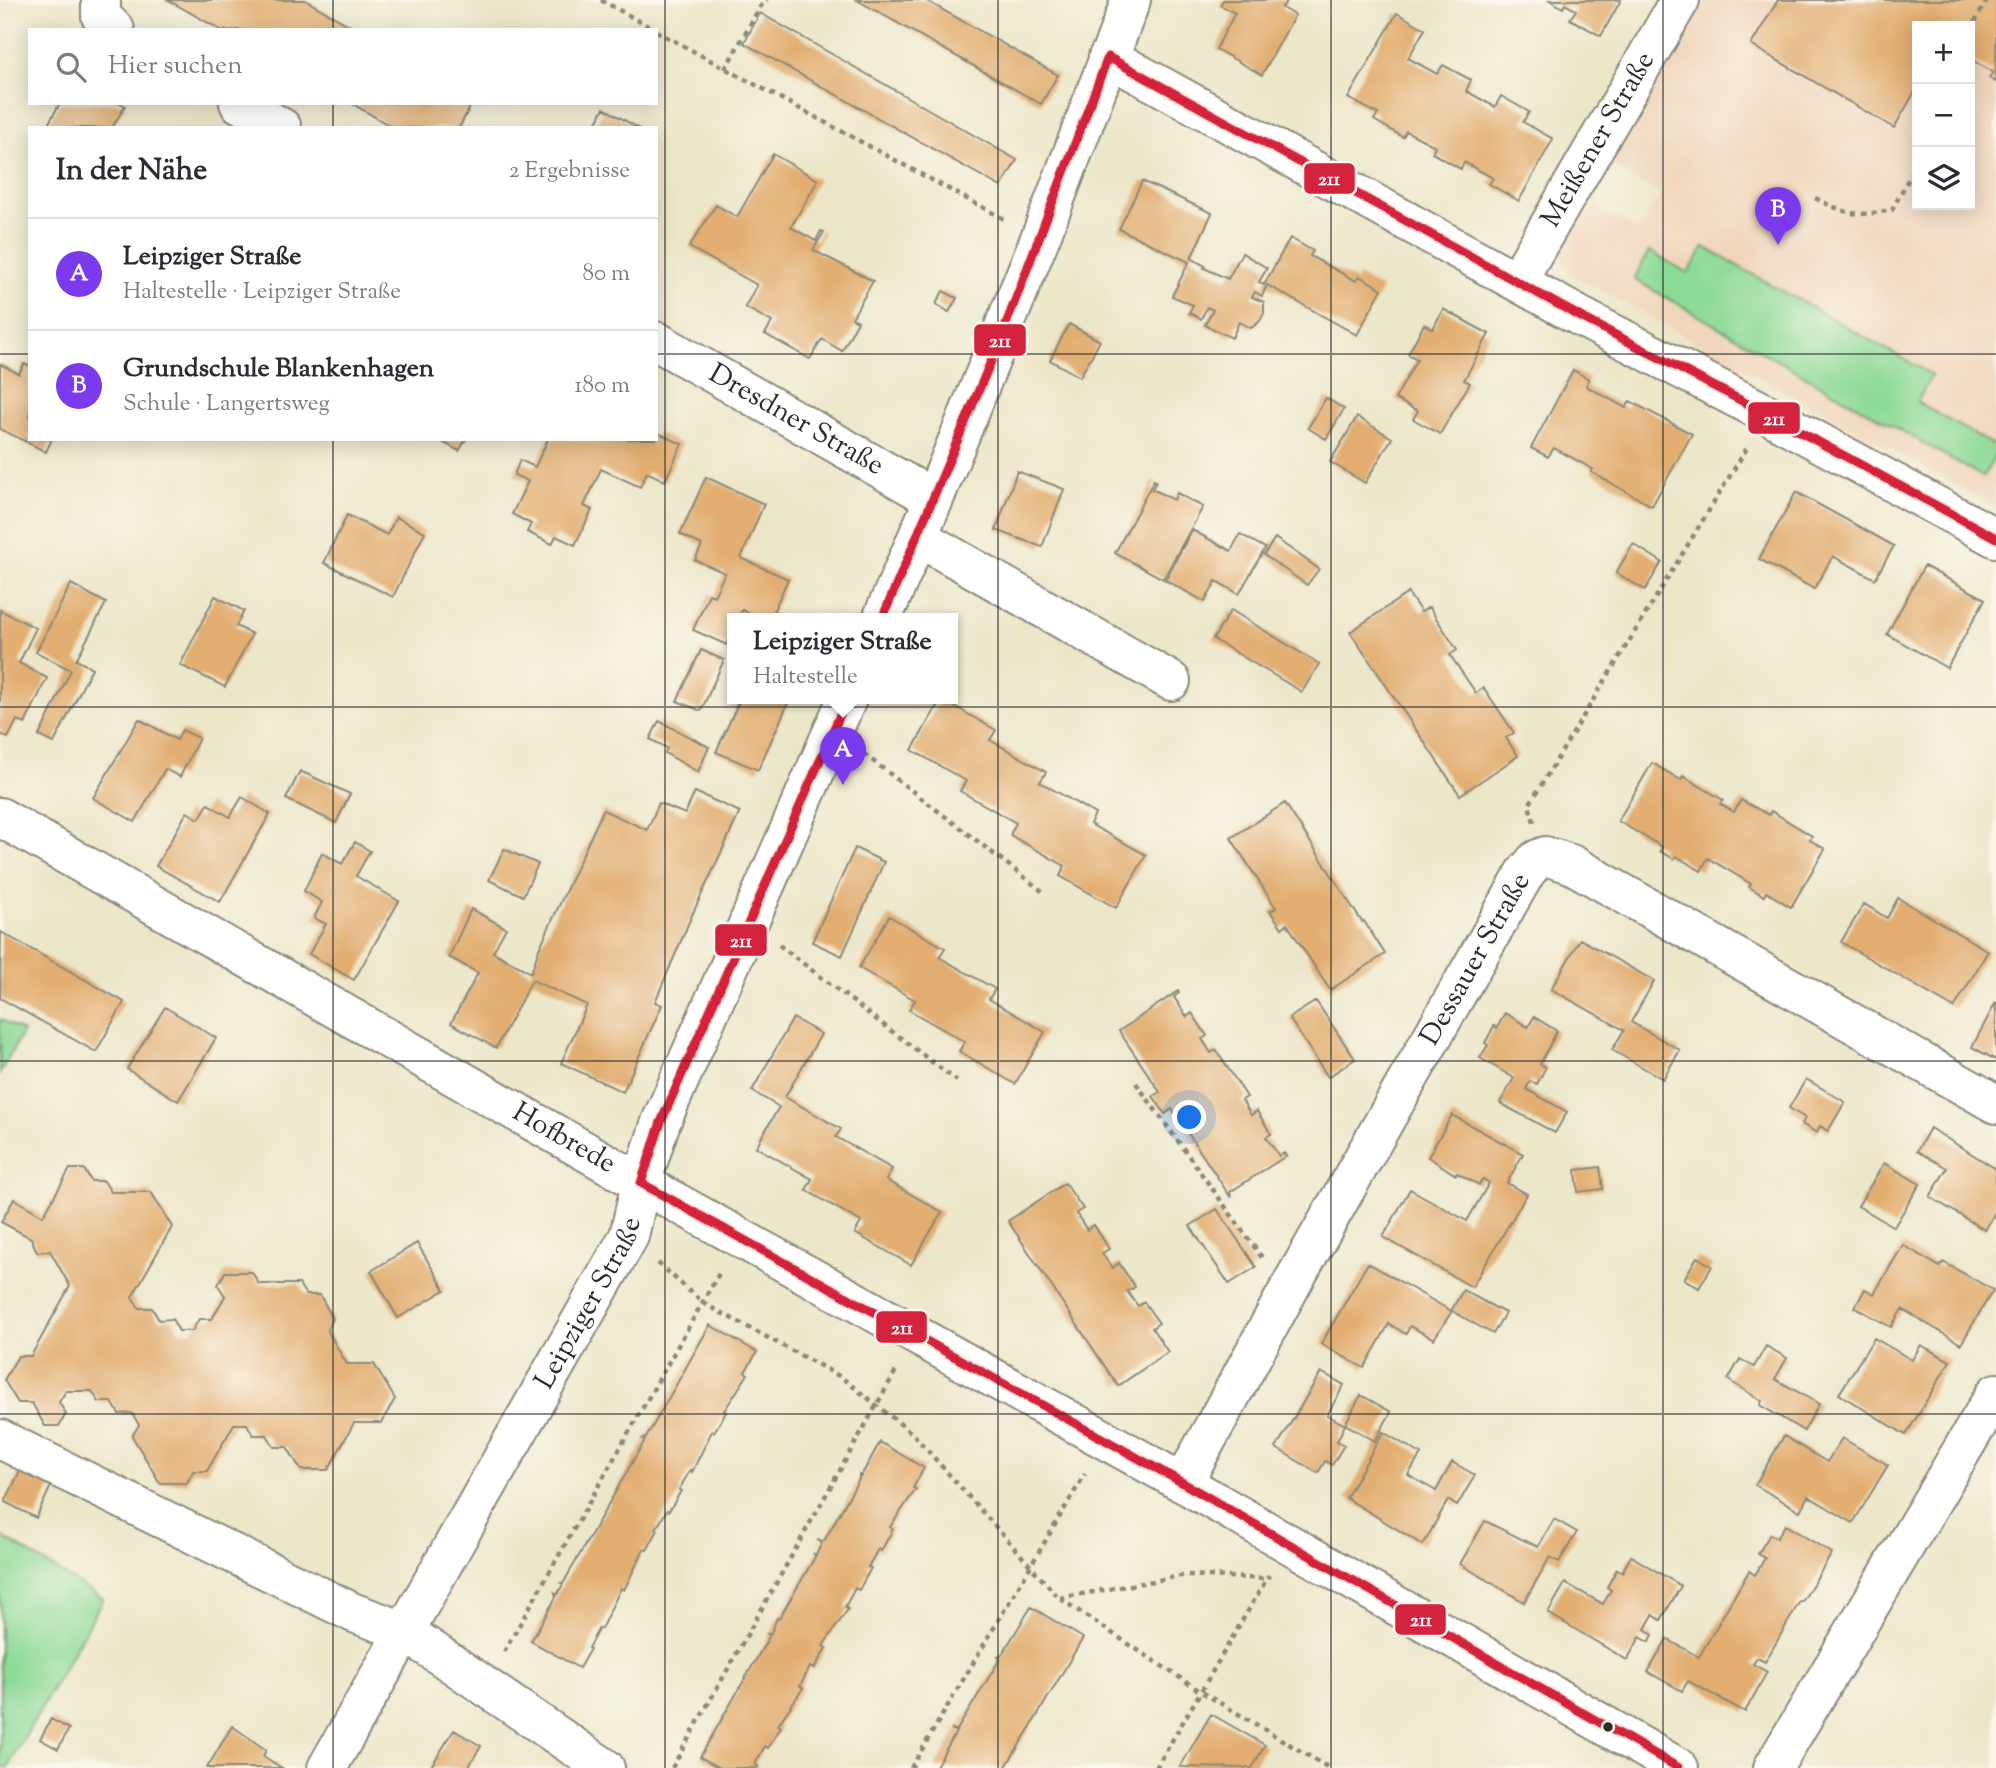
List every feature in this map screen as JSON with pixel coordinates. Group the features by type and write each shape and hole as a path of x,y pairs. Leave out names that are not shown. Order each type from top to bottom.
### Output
{"street":[{"path":"101,0 101,16 113,28"},
{"path":"885,613 1041,236 1131,0"},
{"name":"Meißener Straße","path":"1517,281 1680,0"},
{"path":"1108,57 1581,317 1996,538"},
{"path":"242,105 279,126"},
{"name":"Dresdner Straße","path":"658,342 934,499"},
{"path":"918,537 1171,681"},
{"name":"Leipziger Straße","path":"327,1768 629,1236 641,1182 661,1122 845,704"},
{"name":"Hofbrede","path":"0,817 641,1182 1183,1483 1679,1768"},
{"name":"Dessauer Straße","path":"1183,1483 1294,1280 1526,872 1536,860 1545,856 1571,864 1996,1104"},
{"path":"1773,1768 1996,1393"},
{"path":"0,1439 354,1613 404,1631 605,1768"}],"path":[{"path":"601,0 651,28"},
{"path":"725,68 767,0"},
{"path":"1975,22 1987,0"},
{"path":"658,32 1007,221 1041,236"},
{"path":"1815,198 1842,212 1863,215 1892,210 1912,172"},
{"path":"1545,856 1529,805 1767,414"},
{"path":"830,737 867,756 1046,894"},
{"path":"747,927 773,941 957,1081"},
{"path":"1136,1083 1265,1262 1294,1280"},
{"path":"629,1236 703,1303 841,1377 913,1434 1059,1598 1200,1691 1329,1768"},
{"path":"484,1686 721,1271"},
{"path":"672,1768 897,1369"},
{"path":"911,1768 1084,1475"},
{"path":"1156,1768 1287,1542"},
{"path":"1059,1598 1186,1576 1266,1579"}],"shaded area":[{"path":"1700,0 1996,0 1996,507 1570,273 1559,257 1562,233 1582,199 1639,231 1660,194 1605,161"}],"green space":[{"path":"1704,247 1932,375 1917,402 1996,447 1996,454 1983,477 1634,279 1649,251 1688,273"},
{"path":"0,1019 23,1032 0,1073"},
{"path":"0,1535 103,1599 7,1768 0,1768"}],"building":[{"path":"168,0 305,0 354,28 217,28"},
{"path":"857,0 925,0 1058,75 1041,104"},
{"path":"1223,0 1287,0 1282,8 1295,15 1262,75 1216,49 1235,13 1220,5"},
{"path":"1550,0 1621,0 1601,36 1570,19 1576,10 1565,4 1563,8"},
{"path":"1778,0 1996,0 1996,82 1989,78 1993,72 1975,62 1975,21 1912,21 1912,97 1894,128 1751,45"},
{"path":"760,13 1017,160 1001,187 744,43"},
{"path":"1397,13 1425,29 1408,58 1437,74 1443,65 1471,80 1466,91 1495,107 1501,96 1529,112 1523,122 1553,139 1519,201 1489,184 1493,178 1464,162 1461,169 1432,153 1435,146 1406,131 1403,137 1374,120 1378,114 1348,98"},
{"path":"59,105 125,106 113,126 47,126"},
{"path":"354,105 471,105 460,126 391,126"},
{"path":"604,108 635,126 595,126"},
{"path":"773,154 818,180 791,227 816,241 821,231 824,232 813,250 873,281 852,318 858,321 842,351 822,339 810,359 765,334 772,322 745,307 757,285 689,247 716,205 737,217"},
{"path":"1142,181 1212,213 1191,258 1205,266 1204,268 1228,279 1242,253 1267,268 1259,282 1264,285 1290,238 1313,251 1310,256 1356,281 1359,276 1382,289 1357,335 1267,285 1262,296 1255,292 1252,297 1264,302 1264,313 1259,322 1251,328 1239,322 1232,338 1205,325 1213,310 1207,307 1201,319 1189,313 1193,305 1172,296 1189,262 1119,229"},
{"path":"943,291 957,298 949,312 936,304"},
{"path":"1443,309 1489,334 1464,380 1470,383 1440,434 1413,419 1418,411 1395,399 1417,359 1408,354 1424,324 1433,329"},
{"path":"1069,324 1100,341 1080,377 1050,360"},
{"path":"0,364 19,374 24,364 28,365 28,441 51,441 46,452 0,429"},
{"path":"1573,370 1589,379 1586,386 1626,408 1630,401 1692,434 1652,506 1554,448 1548,457 1531,448"},
{"path":"1326,398 1344,409 1326,439 1308,428"},
{"path":"1357,417 1392,438 1365,483 1330,462"},
{"path":"658,433 682,444 665,481 647,472 640,487 601,469 584,506 592,510 575,545 556,536 552,544 527,532 531,524 512,514 528,481 514,475 520,460 535,467 547,441 658,441"},
{"path":"441,441 465,441 459,451"},
{"path":"1017,471 1064,489 1042,547 996,530"},
{"path":"706,477 764,504 741,558 788,579 773,613 749,613 742,610 741,613 727,613 727,645 693,630 709,594 714,596 725,573 695,560 702,545 680,534"},
{"path":"1154,480 1156,482 1152,489 1174,500 1177,493 1203,507 1163,579 1115,553"},
{"path":"1796,492 1894,546 1875,579 1833,556 1814,589 1759,559"},
{"path":"347,515 387,535 396,517 425,532 393,597 324,563"},
{"path":"1192,530 1231,551 1240,534 1265,548 1239,594 1216,581 1205,602 1165,580"},
{"path":"1275,538 1319,569 1307,585 1264,555"},
{"path":"1633,544 1662,562 1645,590 1616,573"},
{"path":"1924,566 1985,599 1947,668 1887,634"},
{"path":"71,584 106,603 76,660 92,668 54,743 39,736 71,670 36,652"},
{"path":"1408,593 1421,612 1429,607 1457,650 1450,655 1476,693 1484,688 1514,733 1506,738 1518,756 1460,795 1350,632"},
{"path":"215,596 244,611 236,626 252,634 225,687 180,665"},
{"path":"0,610 36,628 19,663 47,678 25,724 17,720 8,738 0,734"},
{"path":"1231,610 1319,664 1302,692 1213,639"},
{"path":"701,650 724,660 701,711 677,701"},
{"path":"738,704 788,704 758,770 716,752"},
{"path":"938,704 950,704 996,730 990,740 1046,772 1040,782 1095,814 1090,824 1146,855 1116,908 1060,876 1065,866 1010,835 1016,823 960,791 966,781 912,750"},
{"path":"139,719 177,740 182,730 199,738 180,777 165,769 135,822 93,798"},
{"path":"659,721 709,747 698,772 665,753 667,748 650,739"},
{"path":"1652,763 1681,780 1683,776 1723,800 1720,804 1734,812 1741,800 1769,815 1771,811 1812,836 1810,840 1825,849 1791,907 1766,892 1764,896 1749,887 1751,884 1708,858 1701,871 1676,856 1674,859 1660,851 1662,847 1618,821"},
{"path":"300,771 350,794 336,823 286,799"},
{"path":"695,792 740,812 655,1002 662,1005 623,1092 561,1063 587,1005 532,980 496,1048 451,1023 478,973 449,957 471,909 506,928 493,952 531,973 539,949 603,810 647,830 659,803 685,814"},
{"path":"242,797 270,814 220,902 156,866 187,812 199,819 208,804 230,817"},
{"path":"1285,803 1385,954 1330,990 1287,924 1282,928 1270,911 1276,908 1231,838"},
{"path":"355,842 370,851 356,876 399,901 354,980 309,954 326,924 314,918 322,902 304,891 322,853 342,864"},
{"path":"855,848 884,862 842,956 812,942"},
{"path":"504,849 538,864 523,896 489,880"},
{"path":"1898,898 1988,951 1954,1008 1841,942 1864,904 1887,918"},
{"path":"889,916 945,948 939,957 995,989 989,999 1045,1032 1015,1084 959,1051 965,1042 909,1010 915,1000 859,968"},
{"path":"1,932 124,1002 96,1052 0,998"},
{"path":"1580,939 1654,981 1631,1022 1680,1050 1663,1079 1612,1050 1624,1030 1551,989"},
{"path":"1178,991 1174,997 1187,1017 1192,1013 1207,1036 1202,1039 1211,1053 1216,1050 1247,1097 1242,1100 1251,1115 1257,1111 1271,1134 1266,1137 1279,1156 1284,1153 1286,1156 1230,1192 1231,1198 1172,1109 1165,1114 1153,1096 1160,1092 1119,1031"},
{"path":"1316,1001 1355,1059 1328,1077 1289,1018"},
{"path":"1996,1002 1996,1060 1972,1047"},
{"path":"165,1007 216,1038 178,1101 127,1069"},
{"path":"1505,1013 1528,1027 1534,1017 1557,1031 1540,1064 1546,1067 1537,1084 1530,1081 1526,1089 1567,1112 1555,1133 1500,1103 1514,1078 1480,1058 1488,1045 1485,1043 1494,1026 1497,1028"},
{"path":"793,1018 821,1034 785,1097 841,1129 836,1137 892,1169 886,1180 942,1212 911,1265 855,1233 861,1222 806,1190 812,1179 756,1147 779,1107 752,1091"},
{"path":"1806,1079 1845,1102 1828,1131 1820,1126 1817,1133 1802,1124 1805,1118 1789,1108"},
{"path":"1452,1115 1523,1154 1507,1183 1527,1194 1472,1287 1383,1237 1410,1189 1467,1221 1489,1183 1483,1179 1479,1185 1457,1173 1456,1175 1428,1157"},
{"path":"1930,1128 1996,1169 1996,1211 1985,1230 1930,1197 1947,1168 1917,1151"},
{"path":"1884,1163 1920,1184 1894,1227 1858,1206"},
{"path":"1600,1167 1603,1189 1578,1192 1576,1170"},
{"path":"70,1169 84,1169 91,1181 104,1181 111,1192 151,1192 172,1227 132,1297 139,1308 152,1308 159,1320 172,1319 179,1331 192,1331 199,1319 212,1319 225,1296 218,1285 225,1272 252,1272 259,1284 299,1284 306,1295 320,1295 333,1319 327,1330 347,1364 374,1364 395,1399 381,1423 354,1423 328,1470 301,1470 287,1447 274,1447 267,1435 253,1435 247,1424 234,1424 207,1471 193,1471 187,1483 160,1483 132,1436 139,1425 132,1413 119,1414 112,1402 99,1402 92,1391 66,1391 59,1402 66,1414 59,1426 45,1426 32,1403 18,1403 4,1380 18,1356 31,1356 70,1286 50,1251 37,1252 31,1238 1,1222 14,1199 43,1216"},
{"path":"1065,1183 1083,1209 1076,1213 1087,1230 1094,1225 1109,1249 1102,1253 1112,1268 1119,1263 1135,1287 1127,1291 1138,1306 1144,1302 1159,1323 1152,1328 1168,1352 1118,1386 1008,1221"},
{"path":"1217,1209 1256,1267 1229,1284 1190,1226"},
{"path":"417,1243 445,1290 398,1318 371,1271"},
{"path":"1903,1245 1940,1267 1943,1262 1993,1290 1961,1344 1902,1309 1891,1327 1855,1307 1865,1289 1874,1294"},
{"path":"1697,1257 1712,1266 1699,1288 1684,1279"},
{"path":"1368,1263 1451,1311 1463,1290 1505,1313 1493,1334 1452,1311 1434,1339 1410,1326 1406,1334 1389,1324 1364,1368 1321,1344"},
{"path":"710,1325 757,1352 745,1372 748,1374 714,1432 712,1431 692,1472 690,1470 679,1490 681,1491 656,1529 658,1530 647,1550 644,1549 624,1590 621,1588 579,1668 531,1641 556,1597 555,1593 557,1595 563,1584 561,1583"},
{"path":"1874,1338 1912,1360 1921,1345 1950,1361 1906,1435 1839,1394"},
{"path":"1766,1346 1787,1358 1775,1379 1819,1404 1804,1431 1760,1405 1762,1401 1728,1380 1740,1359 1754,1367"},
{"path":"1321,1372 1344,1385 1327,1415 1345,1425 1337,1441 1344,1445 1332,1465 1325,1461 1318,1473 1276,1448"},
{"path":"1361,1395 1391,1412 1375,1441 1345,1424"},
{"path":"1383,1432 1421,1454 1408,1475 1436,1491 1452,1462 1475,1475 1457,1506 1448,1500 1423,1545 1346,1498"},
{"path":"1784,1436 1827,1462 1842,1438 1888,1465 1853,1523 1808,1496 1800,1511 1755,1485"},
{"path":"880,1442 924,1468 913,1488 916,1489 890,1527 893,1529 881,1551 878,1549 859,1590 855,1588 845,1607 848,1609 823,1646 826,1648 814,1669 810,1667 800,1686 803,1688 778,1725 781,1727 768,1748 765,1746 755,1764 757,1768 720,1768 700,1757 770,1635 768,1634 771,1633 777,1618 779,1619 815,1557 814,1554 816,1555 822,1543 817,1540 824,1541"},
{"path":"20,1471 51,1486 36,1518 5,1502"},
{"path":"1554,1519 1577,1532 1559,1562 1550,1557 1524,1602 1460,1564 1485,1521 1538,1547"},
{"path":"1785,1525 1832,1553 1802,1602 1800,1601 1765,1662 1757,1658 1753,1664 1767,1672 1745,1712 1688,1681 1682,1691 1648,1672 1667,1639 1699,1657 1749,1571 1755,1575 1765,1558 1758,1554 1770,1534 1777,1538"},
{"path":"1631,1556 1681,1586 1661,1620 1653,1615 1645,1629 1653,1635 1649,1642 1640,1637 1627,1660 1548,1613 1565,1583 1603,1604 1611,1590 1607,1587 1617,1569 1622,1572"},
{"path":"1031,1607 1083,1638 1031,1726 1005,1768 935,1768 956,1732 951,1729 957,1730 1000,1659 998,1657"},
{"path":"1211,1714 1265,1745 1252,1768 1180,1767"},
{"path":"51,1719 69,1729 58,1749 40,1739"},
{"path":"232,1726 266,1750 263,1756 282,1768 207,1768"},
{"path":"454,1730 481,1746 468,1768 430,1768"}],"transit line":[{"name":"211","path":"1108,57 1581,317 1996,538"},
{"name":"211","path":"885,613 1000,340 1108,57"},
{"name":"211","path":"641,1183 661,1122 845,704"},
{"name":"211","path":"641,1183 1183,1483 1679,1768"}],"place":[{"name":"Grundschule Blankenhagen","path":"1778,245"},
{"name":"Leipziger Straße","path":"843,785"}]}
